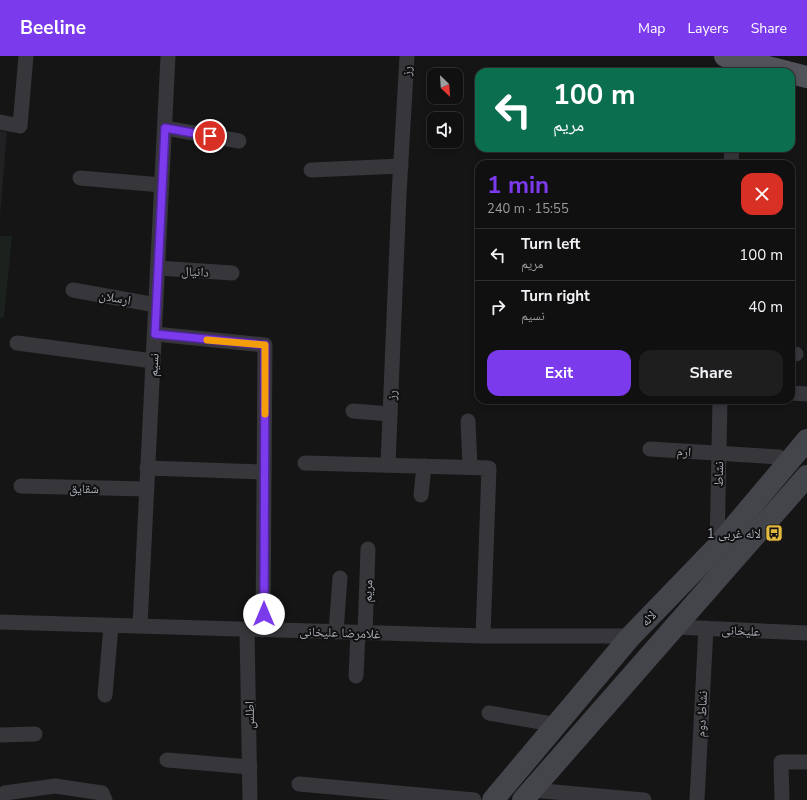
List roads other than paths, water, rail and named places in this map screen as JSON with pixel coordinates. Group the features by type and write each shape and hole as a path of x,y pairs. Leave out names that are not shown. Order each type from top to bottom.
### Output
{"main road":[{"path":"734,62 766,68"},
{"path":"795,74 807,77"},
{"name":"لاله","path":"493,800 632,636 717,547 807,440"},
{"name":"لاله","path":"528,795 807,476"},
{"path":"578,701 597,715"}],"street":[{"path":"0,122 20,126 26,56"},
{"name":"نسیم","path":"140,626 168,56"},
{"name":"رز","path":"388,465 407,56"},
{"path":"165,128 239,141"},
{"path":"311,170 401,166"},
{"path":"80,178 162,185"},
{"name":"دانیال","path":"158,268 232,272"},
{"name":"ارسلان","path":"73,290 156,305"},
{"path":"155,334 265,345 263,630"},
{"path":"17,343 153,361"},
{"path":"795,393 807,394"},
{"name":"نشاط","path":"717,547 720,404"},
{"path":"353,411 390,414"},
{"path":"468,421 470,467"},
{"name":"ارم","path":"650,449 779,458"},
{"path":"305,463 489,468 483,636"},
{"path":"421,495 424,466"},
{"path":"147,468 264,472"},
{"name":"شقایق","path":"21,486 146,489"},
{"name":"مریم","path":"356,676 368,549"},
{"path":"336,632 340,578"},
{"name":"غلامرضا علیخانی","path":"0,622 483,636 632,636"},
{"path":"105,695 110,626"},
{"name":"علیخانی","path":"675,626 807,633"},
{"name":"نشاط دوم","path":"697,800 706,628"},
{"name":"اطلس","path":"247,629 250,800"},
{"path":"489,713 558,724"},
{"path":"0,735 35,734"},
{"path":"167,760 250,767"},
{"path":"782,800 781,762 807,762"},
{"path":"299,784 474,800"},
{"path":"0,796 5,793 34,795 55,786 102,793 105,800"},
{"path":"528,795 644,800"}],"place":[{"name":"لاله غربی 1","path":"774,533"}]}
